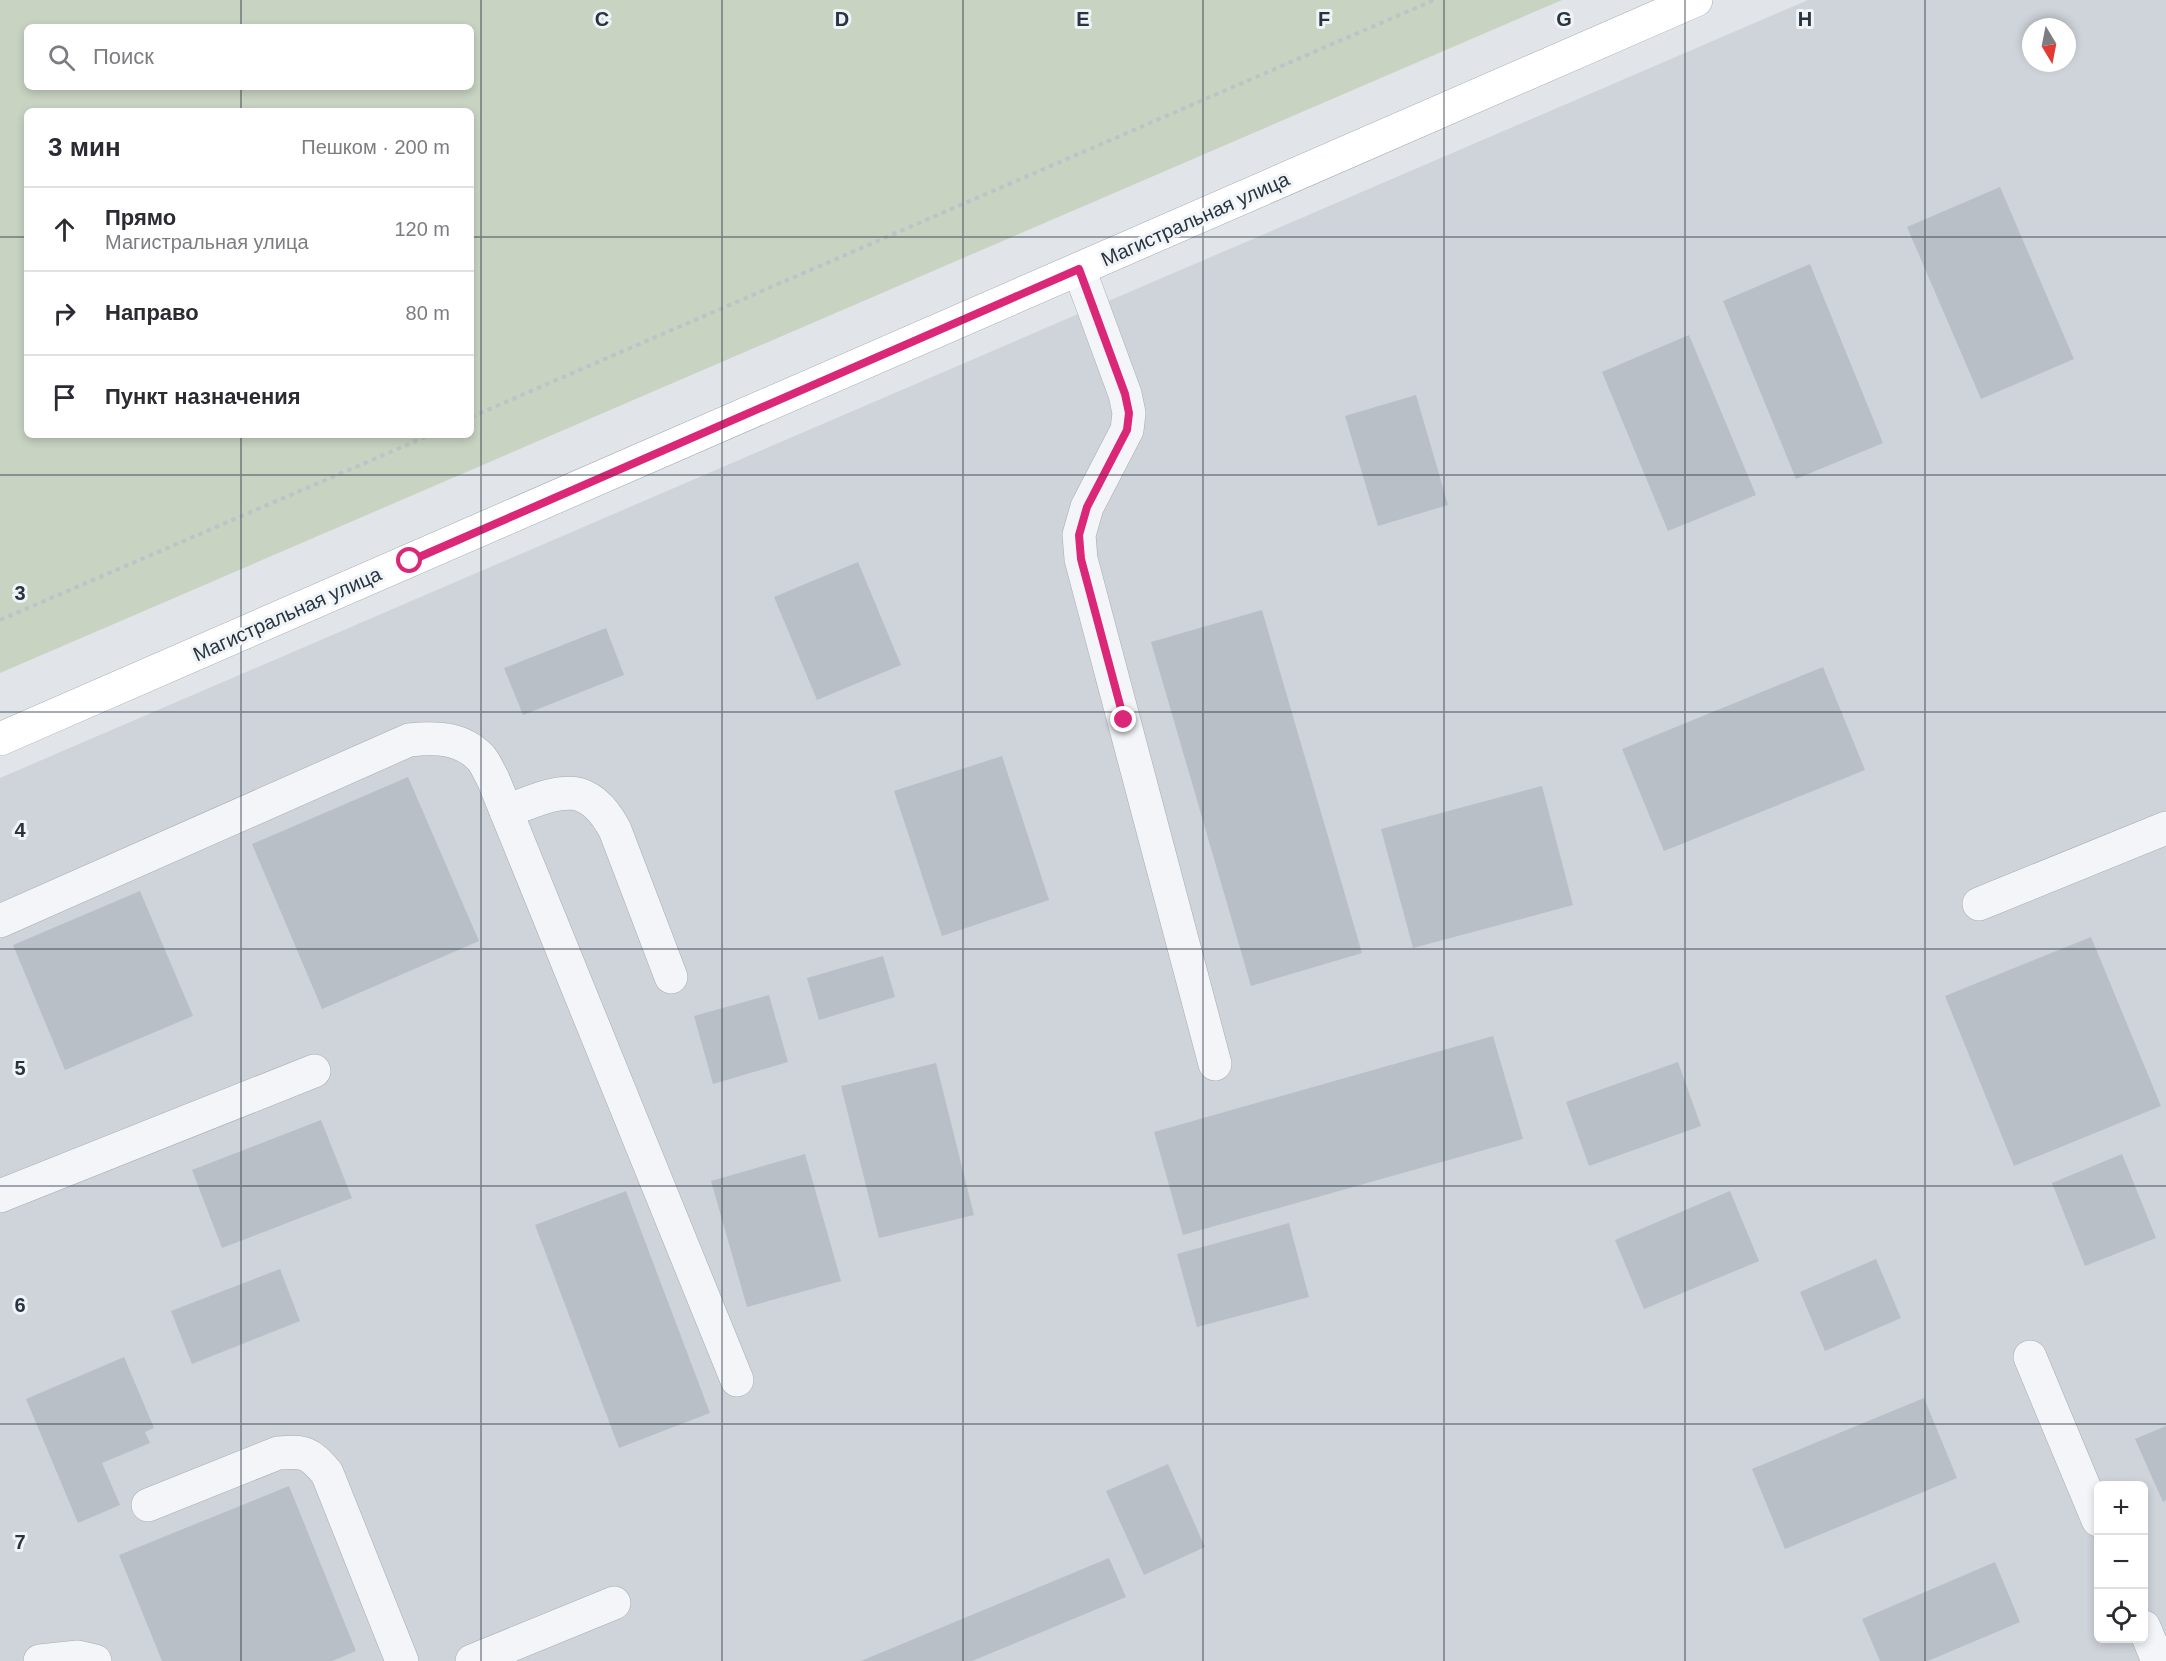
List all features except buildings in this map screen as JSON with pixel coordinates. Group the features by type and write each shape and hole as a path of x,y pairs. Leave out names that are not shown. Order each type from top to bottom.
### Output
{"main road":[{"name":"Магистральная улица","path":"0,739 1696,0"}],"lane":[{"path":"1079,269 1125,394 1129,413 1127,430 1087,507 1079,535 1081,559 1215,1064"},
{"path":"0,921 409,740 435,737 465,746 481,759 494,778 737,1380"},
{"path":"507,811 554,795 569,793 584,794 606,813 615,830 671,977"},
{"path":"1979,904 2166,828"},
{"path":"0,1196 314,1071"},
{"path":"2030,1357 2094,1510"},
{"path":"148,1505 278,1453 296,1452 314,1457 327,1473 402,1661"},
{"path":"472,1661 614,1603"},
{"path":"2148,1637 2158,1661"},
{"path":"40,1661 78,1657 95,1661"}],"path":[{"path":"474,416 1434,0"},
{"path":"0,620 423,438"}],"shaded area":[{"path":"1808,0 2166,0 2166,1661 0,1661 0,778"}],"green space":[{"path":"0,0 1562,0 0,673"}],"route":[{"path":"410,561 1079,269 1125,394 1129,413 1127,430 1087,507 1079,535 1081,559 1124,720"}]}
